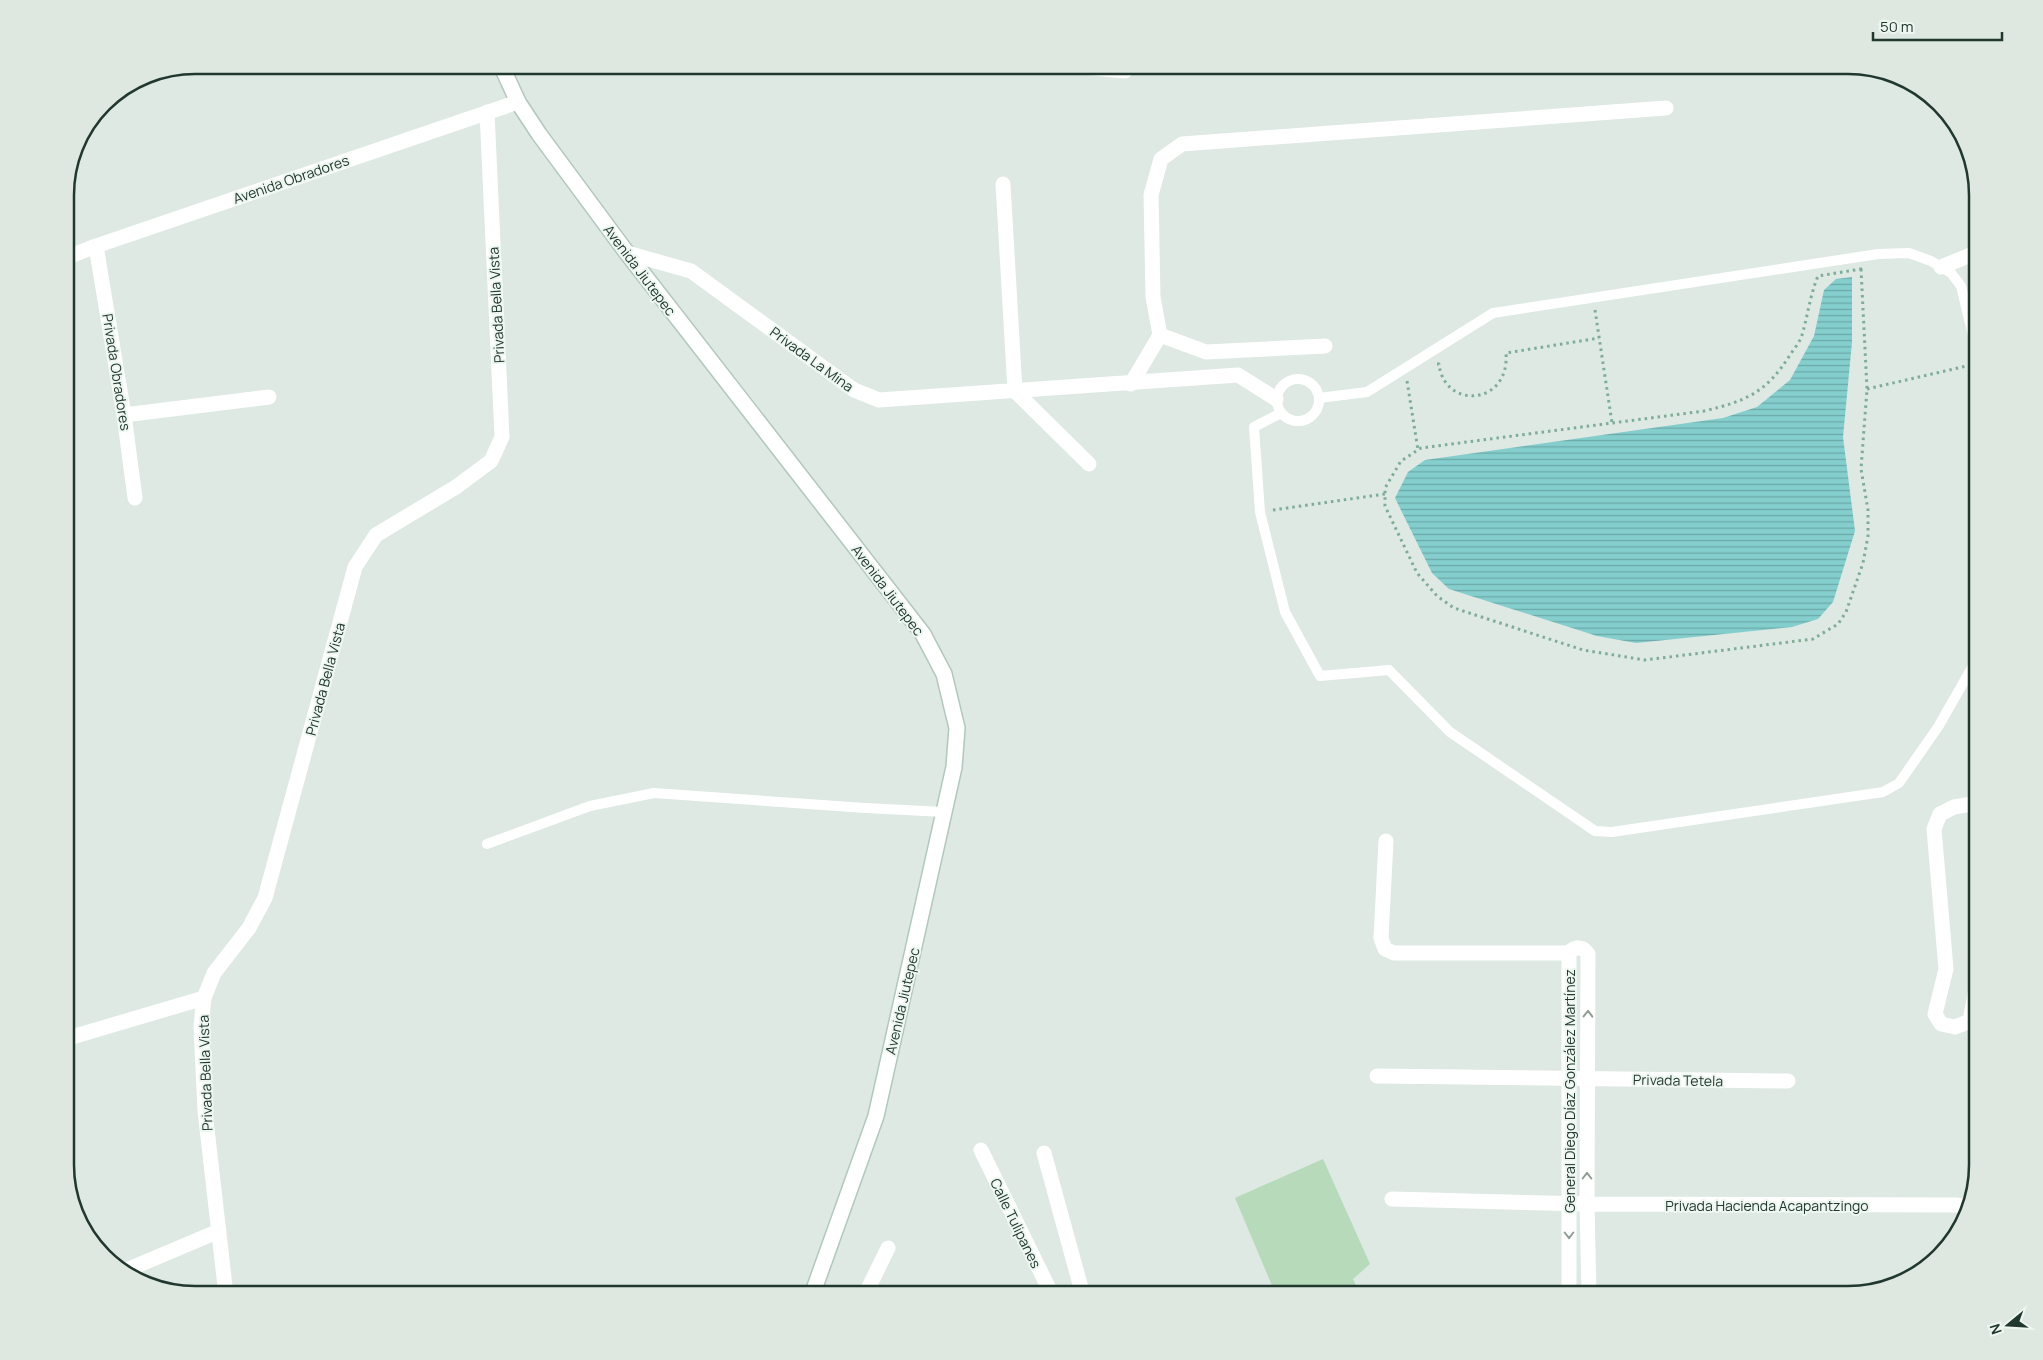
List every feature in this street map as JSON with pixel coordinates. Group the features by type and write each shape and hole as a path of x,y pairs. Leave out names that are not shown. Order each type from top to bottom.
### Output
{"street":[{"name":"Avenida Jiutepec","path":"505,74 518,102 627,253 923,634 944,674 957,728 954,767 876,1116 815,1286"},
{"name":"Avenida Obradores","path":"74,255 518,102"},
{"path":"1130,384 1160,335 1152,298 1151,195 1161,159 1182,144 1666,108"},
{"name":"Privada Bella Vista","path":"225,1286 205,1112 201,1026 204,998 214,973 249,928 266,898 355,567 376,536 456,487 491,461 502,437 487,112"},
{"path":"1002,184 1015,391 1089,464"},
{"name":"Privada Obradores","path":"96,246 124,415 135,498"},
{"name":"Privada La Mina","path":"627,253 691,271 854,390 879,400 1238,376 1279,406"},
{"path":"1941,267 1969,256"},
{"path":"1160,335 1206,352 1325,346"},
{"path":"124,415 269,397"},
{"path":"1969,804 1954,807 1940,814 1934,829 1946,969 1935,1014 1941,1024 1955,1027 1969,1021"},
{"path":"1386,840 1381,938 1385,949 1394,953 1569,953"},
{"name":"General Diego Díaz González Martínez","path":"1569,1286 1569,953 1572,949 1579,947 1588,954 1587,1204 1589,1286"},
{"path":"74,1036 204,998"},
{"name":"Privada Tetela","path":"1377,1076 1788,1081"},
{"name":"Calle Tulipanes","path":"981,1150 1048,1286"},
{"path":"1044,1154 1081,1286"},
{"name":"Privada Hacienda Acapantzingo","path":"1392,1199 1569,1204 1962,1206"},
{"path":"131,1268 219,1231"},
{"path":"869,1286 888,1248"}],"lane":[{"path":"1319,398 1367,392 1493,314 1878,254 1909,253 1941,267 1951,274 1961,286 1969,319"},
{"path":"1279,406 1293,421 1308,419 1318,409 1319,398 1316,388 1311,383 1298,378 1286,382 1281,387 1279,406 1254,427 1260,512 1284,612 1320,676 1389,670 1450,732 1595,831 1612,832 1883,792 1899,783 1938,726 1969,673"},
{"path":"487,844 590,806 654,793 856,808 944,812"}],"path":[{"path":"1861,269 1867,389 1861,470 1868,510 1868,536 1863,563 1846,612 1838,624 1813,639 1645,660 1583,650 1454,608 1437,596 1417,573 1385,506 1385,488 1401,461 1422,448 1704,412 1732,405 1762,390 1785,364 1802,338 1811,294 1818,276 1861,269"},
{"path":"1594,298 1612,423"},
{"path":"1431,364 1439,364 1444,380 1460,394 1470,396 1481,395 1491,391 1499,384 1507,364 1506,352 1599,338"},
{"path":"1867,389 1969,366"},
{"path":"1415,375 1407,380 1418,450"},
{"path":"1260,512 1385,494"}],"green space":[{"path":"1323,1159 1370,1264 1353,1279 1356,1286 1272,1286 1235,1198"}],"water":[{"path":"1852,277 1852,342 1843,437 1855,531 1833,602 1818,619 1792,627 1636,643 1597,636 1449,589 1432,573 1395,498 1408,472 1425,460 1723,418 1757,407 1790,380 1814,336 1824,290 1836,279"}]}
